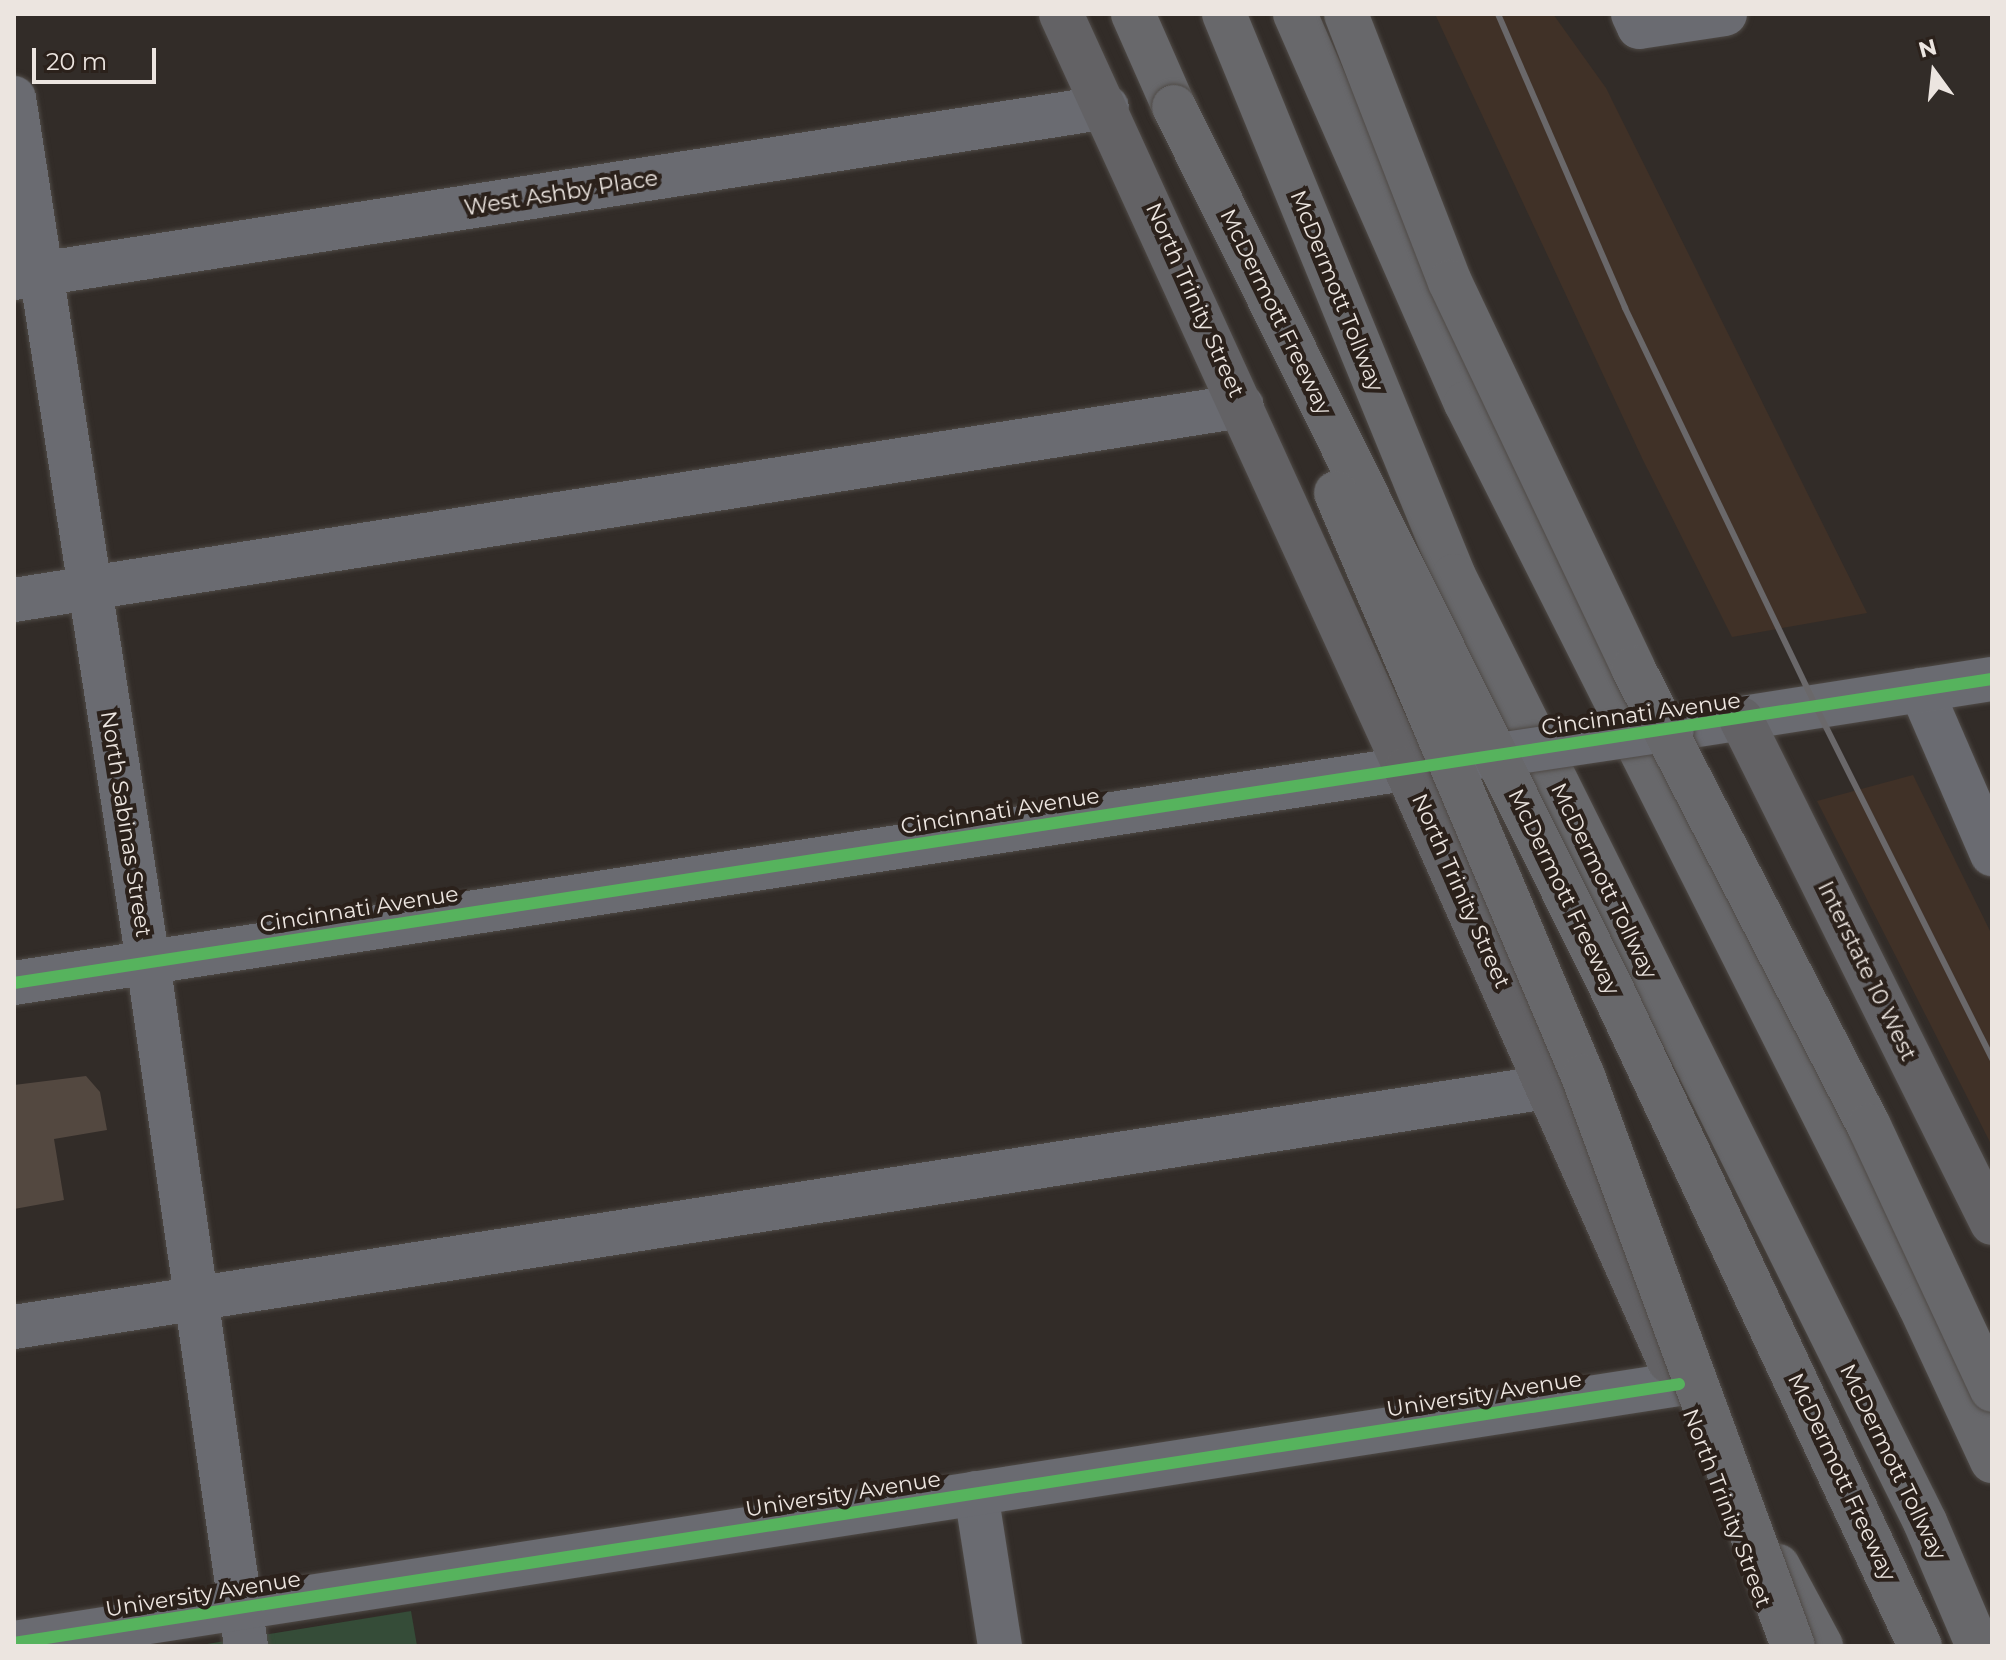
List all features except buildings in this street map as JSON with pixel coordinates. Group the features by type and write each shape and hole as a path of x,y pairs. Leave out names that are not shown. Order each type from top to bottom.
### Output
{"highway":[{"name":"McDermott Freeway","path":"1133,14 1174,107 1609,983 1920,1646"},
{"name":"McDermott Tollway","path":"1224,14 1454,576 1925,1522 1978,1646"},
{"path":"1295,14 1466,403 1920,1306 1992,1461"},
{"path":"1346,14 1450,282 1633,668 1869,1126 1992,1390"},
{"path":"1174,107 1583,1076 1793,1646"},
{"path":"1679,1384 1821,1646"}],"main road":[{"name":"North Trinity Street","path":"1061,14 1107,107 1406,769 1679,1384 1780,1646"},
{"name":"Interstate 10 West","path":"1741,719 1992,1223"}],"street":[{"path":"1636,20 1725,14"},
{"name":"North Sabinas Street","path":"14,98 28,276 90,589 148,962 243,1628"},
{"name":"West Ashby Place","path":"28,276 1107,107"},
{"path":"14,600 1242,406"},
{"name":"Cincinnati Avenue","path":"14,983 1992,679"},
{"path":"1921,690 1992,854"},
{"path":"14,1327 1547,1087"},
{"name":"University Avenue","path":"14,1643 243,1628 976,1493 1679,1384"},
{"path":"976,1493 1000,1646"}],"shaded area":[{"path":"1435,14 1553,14 1606,88 1867,613 1732,637 1642,458"},
{"path":"1913,775 1992,935 1992,1146 1817,801"}],"green space":[{"path":"411,1611 417,1646 195,1646"}],"railway":[{"path":"1498,14 1625,308 1816,707 1992,1058"}],"cycle path":[{"path":"14,983 1992,679"},
{"path":"14,1643 1679,1384"}]}
